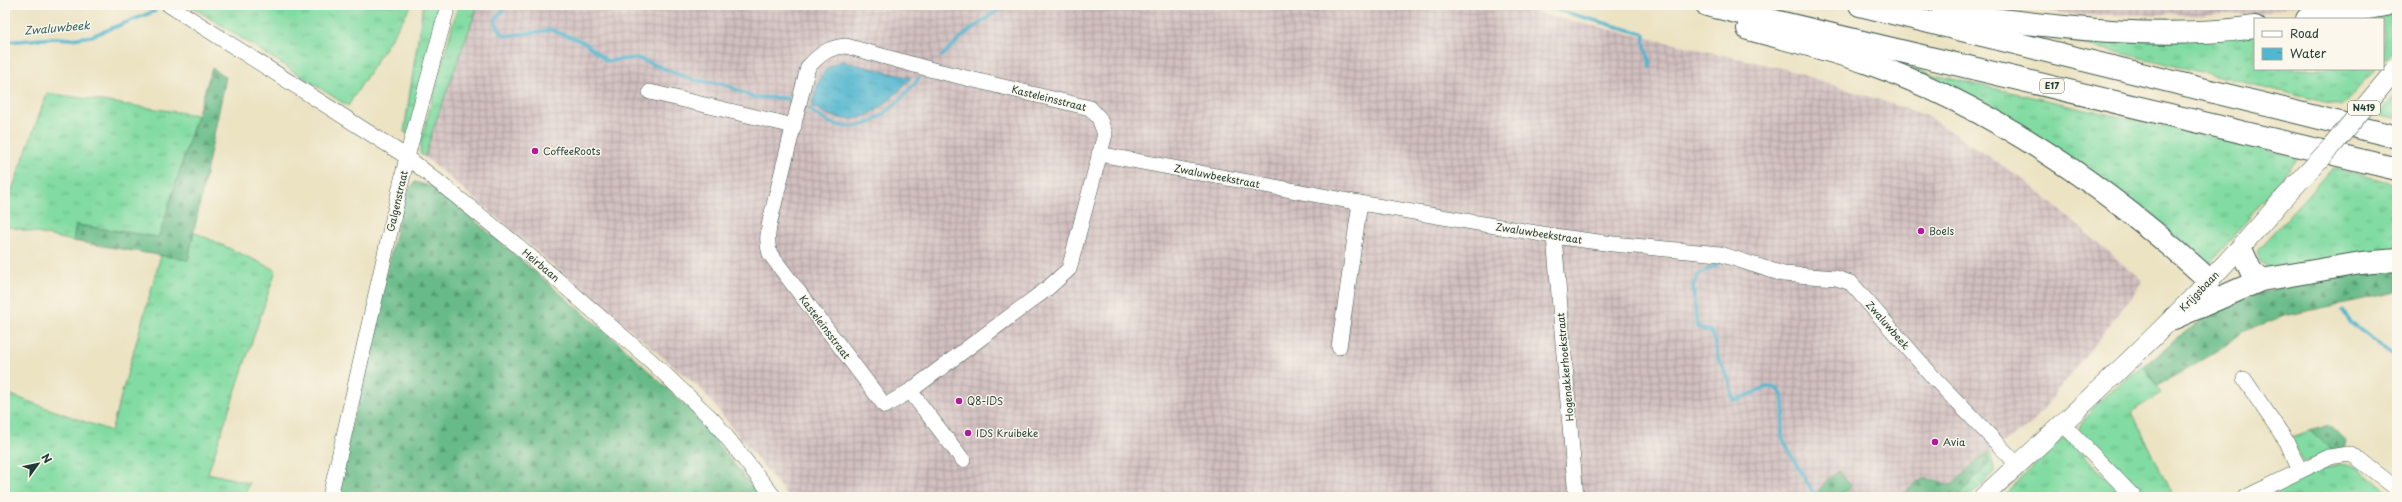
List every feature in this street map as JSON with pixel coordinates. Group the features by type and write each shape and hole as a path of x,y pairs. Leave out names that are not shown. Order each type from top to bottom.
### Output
{"highway":[{"path":"1695,5 1722,22 1867,63 1910,80 1979,112 2062,161 2176,250 2209,280"},
{"name":"E17","path":"1707,5 2397,169"},
{"path":"1860,5 2397,137"},
{"path":"1870,5 2034,24 2149,33 2254,27"},
{"path":"2313,18 2385,5"},
{"path":"2241,249 2251,271 2261,280"},
{"path":"2174,318 2261,280 2360,263 2397,260"}],"main road":[{"name":"Krijgsbaan","path":"1983,497 2174,318 2209,280 2241,249 2282,200 2332,146 2396,69"}],"street":[{"name":"Galgenstraat","path":"170,5 272,72 407,157 330,497"},
{"path":"407,157 448,5"},
{"name":"Kasteleinsstraat","path":"846,46 929,69 1090,108 1099,118 1105,134 1099,154 1069,269 1048,288 910,391 885,406 770,254 767,236 808,67 819,55 832,47 846,46"},
{"path":"650,92 794,126"},
{"name":"Zwaluwbeekstraat","path":"1099,154 1360,203 1554,236 1613,244 1720,254"},
{"name":"Heirbaan","path":"407,157 535,260 652,361 714,421 774,497"},
{"path":"1339,347 1360,203"},
{"name":"Hogenakkerhoekstraat","path":"1554,236 1576,497"},
{"name":"Zwaluwbeek","path":"1720,254 1783,274 1836,278 1851,283 1934,378 2018,465"},
{"path":"2244,379 2287,442 2300,471"},
{"path":"910,391 963,460"},
{"path":"2062,423 2134,497"},
{"path":"2246,497 2329,457 2348,454 2356,457 2397,489"}],"shaded area":[{"path":"478,5 1501,5 1786,69 1925,115 2029,183 2143,282 2031,425 1984,455 1950,486 1931,478 1920,479 1900,497 1845,497 1843,495 1815,494 1818,497 788,497 702,390 425,157 432,132"},
{"path":"2015,5 2301,5 2256,14 2074,15"}],"green space":[{"path":"189,5 412,5 348,106"},
{"path":"423,5 441,5 409,135 404,132"},
{"path":"458,5 478,5 432,132 425,157 420,153 421,141"},
{"path":"2379,11 2397,12 2397,47 2384,61 2384,18 2345,18"},
{"path":"2029,31 2254,32 2254,70 2375,70 2342,106"},
{"path":"1886,64 2299,157 2210,264 2199,264 2066,157"},
{"path":"212,68 226,77 188,260 73,241 76,225 159,237"},
{"path":"2397,92 2397,119 2379,114"},
{"path":"47,93 197,115 159,237 76,225 73,241 5,226 5,209"},
{"path":"2333,168 2397,184 2397,250 2274,271 2260,261 2258,250"},
{"path":"415,182 433,187 448,198 622,346 690,410 761,497 335,497 403,200"},
{"path":"194,232 276,270 208,473 249,483 245,497 5,497 5,393 111,431 161,255 188,260"},
{"path":"2397,267 2397,292 2284,316 2244,331 2222,348 2157,386 2144,366 2199,322 2221,309 2244,299 2295,284 2347,274"},
{"path":"2144,366 2161,394 2132,412 2173,497 2145,497 2108,458 2100,457 2078,433 2081,424 2096,405 2116,387"},
{"path":"2329,425 2346,440 2344,449 2333,451 2310,431"},
{"path":"2310,431 2333,451 2303,463 2290,437"},
{"path":"2063,438 2071,441 2124,497 2002,497"},
{"path":"1990,452 1995,472 1969,497 1957,497 1989,464 1988,457 1984,455"},
{"path":"1984,455 1988,457 1989,464 1957,497 1900,497 1913,485 1922,480 1933,480 1950,486"},
{"path":"2338,464 2347,465 2362,471 2394,497 2267,497 2321,469"},
{"path":"1838,470 1851,486 1843,495 1845,497 1818,497 1815,494"}],"water":[{"path":"841,61 911,78 888,101 867,116 855,119 843,119 828,115 812,106 818,84 823,73"}],"waterway":[{"name":"Zwaluwbeek","path":"508,5 497,17 495,22 501,32 506,36 552,30 584,42 607,61 637,58 693,80 724,84 752,97 786,98 790,100"},
{"name":"Zwaluwbeek","path":"942,56 965,34 1005,5"},
{"name":"Zwaluwbeek","path":"1539,5 1644,34 1644,43 1650,67"},
{"name":"Zwaluwbeek","path":"5,42 56,38 71,39 92,36 155,11"},
{"name":"Zwaluwbeek","path":"809,109 826,121 841,126 856,127 883,115 908,92 919,78"},
{"name":"Zwaluwbeek","path":"1718,264 1698,275 1693,286 1697,327 1710,331 1713,336 1719,361 1729,379 1733,400 1743,398 1769,387 1773,387 1779,391 1784,402 1782,435 1792,456 1816,497"},
{"path":"2343,311 2351,323 2397,358"}],"place":[{"name":"CoffeeRoots","path":"535,151"},
{"name":"Boels","path":"1921,231"},
{"name":"Q8-IDS","path":"959,401"},
{"name":"IDS Kruibeke","path":"968,433"},
{"name":"Avia","path":"1935,442"}]}
